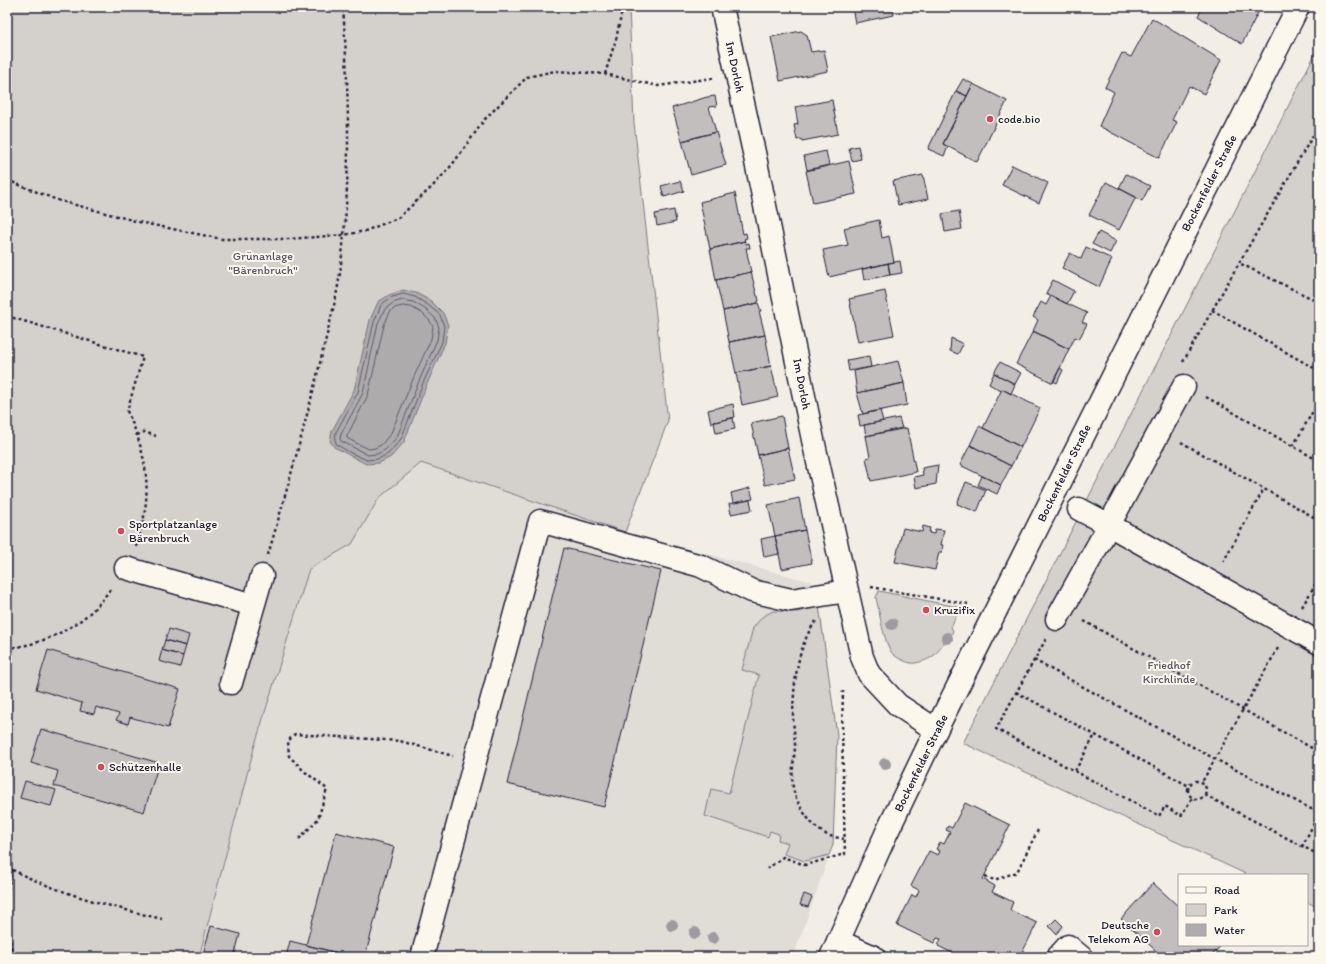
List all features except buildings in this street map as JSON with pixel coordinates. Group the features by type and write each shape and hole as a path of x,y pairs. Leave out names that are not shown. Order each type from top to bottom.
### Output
{"main road":[{"name":"Im Dorloh","path":"722,7 756,157 813,440 862,657 869,674 898,705 936,730"},
{"name":"Bockenfelder Straße","path":"835,949 886,834 936,730 1298,7"},
{"path":"1060,614 1184,386"},
{"path":"1079,509 1319,643"},
{"path":"422,957 540,521 700,566 752,591 790,600 846,591"},
{"path":"126,568 253,605"},
{"path":"231,683 262,576"},
{"path":"835,949 874,957"}],"path":[{"path":"262,576 308,414 333,309 341,265 348,173 347,60 343,7"},
{"path":"604,74 616,39 623,7"},
{"path":"7,180 64,202 143,223 222,239 288,239 344,235 365,231 398,218 432,187 452,165 486,118 527,77 555,71 604,74 658,86 737,75"},
{"path":"1319,125 1173,380 1319,461"},
{"path":"1239,263 1319,302"},
{"path":"1212,310 1319,371"},
{"path":"7,316 143,357 127,411 144,457 147,494 142,528 132,556 118,581 94,609 71,627 41,641 16,648 7,648"},
{"path":"1293,446 1319,401"},
{"path":"1160,430 1319,520"},
{"path":"137,435 144,432 156,436"},
{"path":"1212,583 1264,489"},
{"path":"1202,782 1290,626 1319,578"},
{"path":"871,587 968,604"},
{"path":"1192,798 1181,816 1164,806 1159,816 996,729 1060,614 1243,709 1319,752"},
{"path":"817,620 811,628 797,664 793,714 795,747 792,773 793,789 796,798 813,825 826,834 844,839"},
{"path":"1034,660 1215,759 1319,813 1302,847"},
{"path":"766,869 783,857 805,865 845,854 842,730 843,691"},
{"path":"1016,692 1189,786"},
{"path":"299,839 318,819 327,789 304,771 289,756 288,741 295,734 400,741 474,763"},
{"path":"1075,771 1095,735"},
{"path":"1195,781 1202,782 1205,786 1205,795 1198,800 1192,798 1188,791 1189,786 1195,781"},
{"path":"1205,795 1319,855"},
{"path":"985,876 994,880 1017,872 1039,828"},
{"path":"7,867 41,883 80,898 162,919"},
{"path":"12,869 8,886 9,938 13,957"}],"shaded area":[{"path":"421,463 625,532 812,582 821,612 837,735 833,845 793,957 200,957 254,748 309,569 352,544 379,498"}],"green space":[{"name":"Grünanlage \"Bärenbruch\"","path":"7,7 629,7 634,123 668,421 625,532 421,463 379,498 352,544 309,569 254,748 199,957 7,957"},
{"name":"Friedhof Kirchlinde","path":"1319,46 1319,908 1308,902 1308,874 1246,874 963,743"},
{"path":"879,591 958,607 959,610 951,627 953,631 948,641 943,643 937,653 924,661 911,663 896,657 889,648 884,635 876,597"},
{"path":"819,606 837,735 833,845 829,855 805,861 784,854 788,843 778,840 779,834 770,831 768,837 705,816 711,789 729,793 759,675 742,670 753,628 762,617 773,611 797,612"}],"water":[{"path":"403,290 416,293 431,301 443,313 448,325 445,343 404,442 391,457 379,463 366,464 334,447 330,441 332,431 354,390 370,320 378,302 389,295"}],"place":[{"name":"code.bio","path":"990,119"},
{"name":"Sportplatzanlage Bärenbruch","path":"121,531"},
{"name":"Kruzifix","path":"926,610"},
{"name":"Schützenhalle","path":"101,767"},
{"name":"Deutsche Telekom AG","path":"1157,932"}]}
